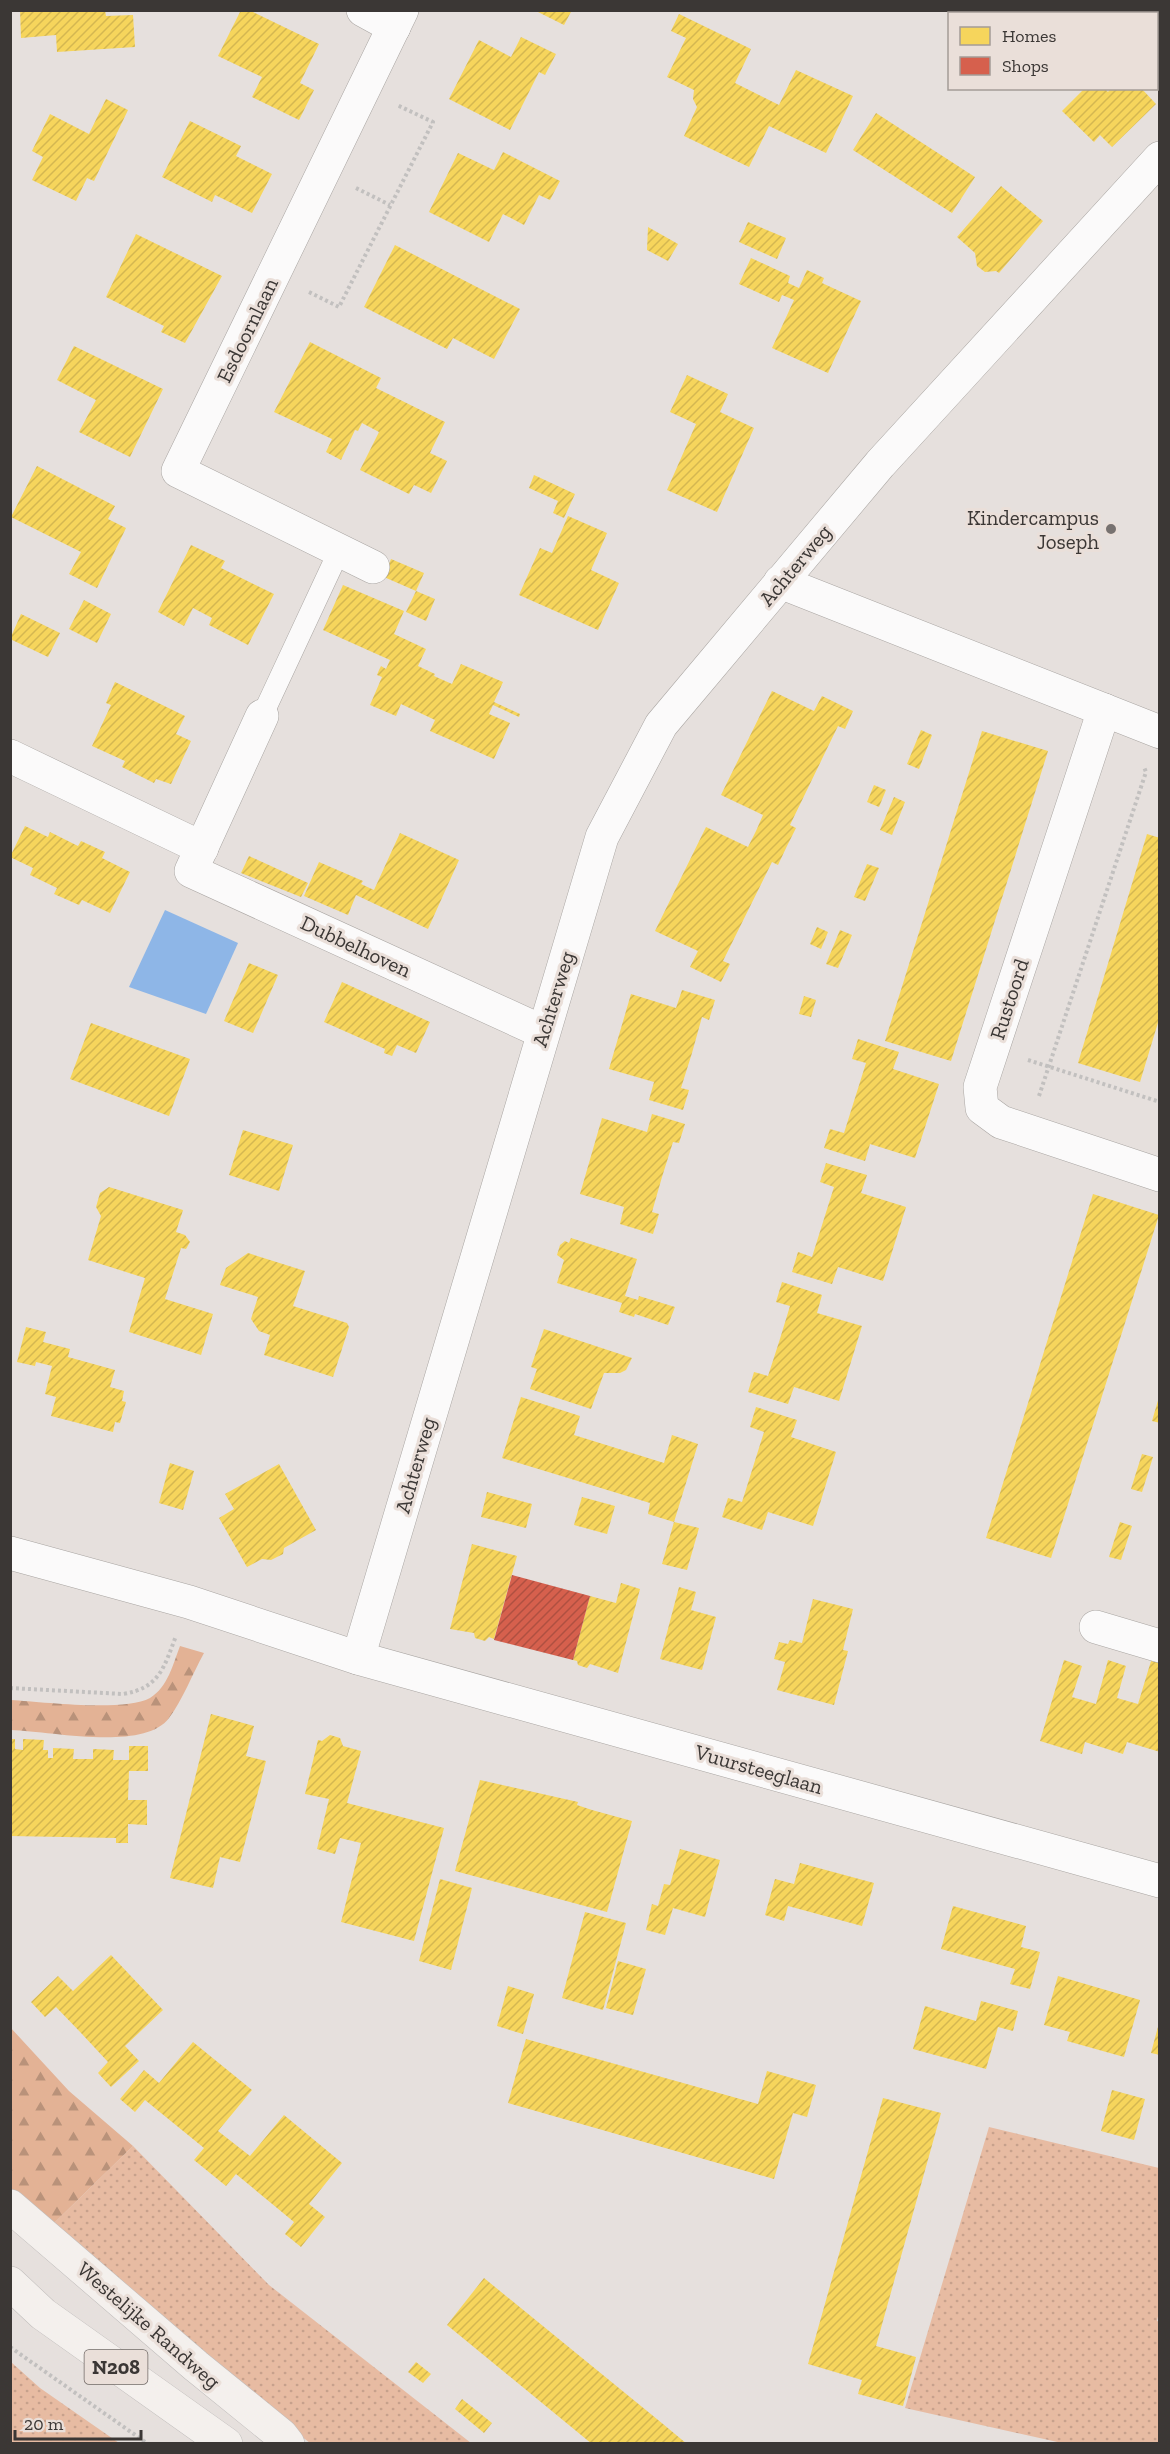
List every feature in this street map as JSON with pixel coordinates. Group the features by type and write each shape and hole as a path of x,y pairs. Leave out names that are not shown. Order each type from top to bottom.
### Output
{"main road":[{"name":"Westelijke Randweg","path":"10,2205 196,2366 281,2435 288,2444"},
{"name":"N208","path":"10,2283 43,2314 226,2444"}],"street":[{"name":"Esdoornlaan","path":"363,10 398,19 178,471 373,567"},
{"name":"Achterweg","path":"358,1658 602,837 661,725 880,464 1160,158"},
{"path":"780,582 1147,727"},
{"name":"Rustoord","path":"1104,710 980,1087 982,1108 1000,1122 1160,1175"},
{"name":"Dubbelhoven","path":"262,716 191,871 543,1032"},
{"path":"10,756 202,848"},
{"path":"10,1552 189,1602 358,1658"},
{"path":"1096,1628 1160,1646"},
{"name":"Vuursteeglaan","path":"358,1658 1157,1874"}],"lane":[{"path":"262,716 339,551"}],"path":[{"path":"274,275 339,307 433,122 364,88"},
{"path":"1027,1131 1146,772 1147,727"},
{"path":"993,1049 1160,1102"},
{"path":"10,1688 123,1694 139,1691 152,1683 162,1672 189,1602"},
{"path":"10,2347 148,2444"}],"shaded area":[{"path":"989,2127 1159,2168 1160,2307 1157,2321 1160,2322 1159,2443 1062,2443 905,2408"},
{"path":"133,2146 269,2285 471,2443 310,2443 192,2349 49,2228"},
{"path":"11,2362 40,2388 119,2443 11,2443"}],"green space":[{"path":"180,1646 204,1653 174,1711 157,1728 118,1737 72,1736 11,1730 11,1700 103,1705 138,1702 150,1698 166,1681"},
{"path":"10,2027 69,2091 133,2146 49,2228 11,2189"}],"water":[{"path":"165,910 238,943 206,1014 129,987"}],"building: Homes":[{"path":"20,10 105,10 106,16 133,15 135,47 57,52 56,35 21,38"},
{"path":"241,10 249,10 319,44 300,83 314,90 299,120 252,97 262,77 218,56"},
{"path":"534,10 572,10 564,25"},
{"path":"1041,10 1107,10 1106,12 1040,12"},
{"path":"679,14 751,49 735,83 779,105 796,70 853,96 826,153 769,126 749,167 684,136 697,107 693,99 694,90 667,77 686,38 671,31"},
{"path":"521,37 556,54 545,75 539,72 510,130 449,99 479,40 511,57"},
{"path":"1083,90 1106,90 1108,92 1110,90 1143,90 1156,104 1112,147 1100,135 1094,142 1062,111"},
{"path":"106,99 128,110 94,181 87,178 76,201 32,180 43,157 32,151 50,114 89,134"},
{"path":"876,113 975,177 952,213 853,150"},
{"path":"190,121 241,146 236,156 272,174 252,213 215,195 212,202 162,177"},
{"path":"503,152 560,181 550,200 539,195 524,225 503,214 489,242 429,212 458,153 494,170"},
{"path":"1001,186 1043,221 999,273 985,272 977,266 975,253 957,237"},
{"path":"748,222 786,238 777,259 739,242"},
{"path":"648,227 678,244 668,261 647,250"},
{"path":"136,234 222,276 185,343 161,332 164,326 106,297"},
{"path":"395,245 520,309 494,359 453,338 447,349 364,307"},
{"path":"751,258 790,276 788,283 799,288 807,270 824,278 822,283 861,301 828,373 772,348 794,300 782,295 779,302 739,284"},
{"path":"310,342 381,378 376,388 445,422 430,453 447,461 431,493 414,485 409,494 360,470 379,432 362,423 358,431 355,430 341,460 326,452 332,439 274,412"},
{"path":"74,346 163,389 130,457 79,432 96,400 57,380"},
{"path":"687,375 728,394 720,412 754,428 717,512 667,490 696,424 670,412"},
{"path":"37,466 115,506 108,519 126,528 97,588 69,574 81,552 11,517"},
{"path":"534,475 575,494 564,518 553,513 558,501 529,488"},
{"path":"568,516 607,533 591,570 619,583 598,630 519,595 540,548 552,553"},
{"path":"191,545 225,561 221,568 274,594 248,645 209,625 212,618 193,608 184,626 158,612"},
{"path":"391,559 424,573 416,591 384,577"},
{"path":"343,585 404,611 394,634 426,649 418,666 435,674 434,676 452,684 461,664 503,682 494,702 520,714 519,717 493,705 489,714 510,723 494,759 430,731 435,720 401,704 396,716 370,705 382,677 377,675 379,670 381,666 386,669 390,660 323,630"},
{"path":"416,591 435,599 426,621 406,612"},
{"path":"84,600 111,614 97,643 69,629"},
{"path":"21,614 60,633 48,657 10,639"},
{"path":"115,682 185,716 176,734 191,741 171,784 156,779 154,783 122,767 125,761 92,746 111,705 106,703"},
{"path":"772,691 814,711 822,696 853,711 845,729 838,726 790,825 796,828 778,865 772,862 723,961 730,964 721,982 690,967 698,951 655,931 706,827 748,847 756,831 763,815 721,795"},
{"path":"921,730 932,735 919,769 907,764"},
{"path":"982,731 1048,751 951,1061 885,1041"},
{"path":"874,785 886,790 879,807 867,802"},
{"path":"894,797 905,802 892,835 880,830"},
{"path":"25,826 48,837 50,832 78,846 81,841 105,852 102,858 130,872 110,913 82,900 79,905 54,894 57,888 30,875 33,868 10,857"},
{"path":"400,833 459,860 428,929 356,895 348,915 304,896 319,862 363,881 361,884 374,890"},
{"path":"1147,834 1160,838 1160,1016 1140,1082 1078,1063"},
{"path":"249,856 308,883 301,897 241,873"},
{"path":"867,864 879,868 865,901 854,897"},
{"path":"817,927 828,932 821,949 810,944"},
{"path":"840,930 852,935 838,968 826,964"},
{"path":"249,963 278,975 253,1033 224,1021"},
{"path":"342,982 430,1022 416,1053 397,1045 392,1056 384,1053 385,1049 324,1022"},
{"path":"682,990 715,1000 709,1020 702,1017 681,1088 689,1090 683,1110 649,1100 654,1082 609,1069 631,994 676,1008"},
{"path":"804,996 816,1000 811,1017 799,1014"},
{"path":"91,1023 190,1059 169,1116 70,1079"},
{"path":"858,1039 899,1052 893,1069 939,1084 915,1158 870,1144 865,1161 824,1148 830,1129 844,1133 866,1063 852,1059"},
{"path":"652,1114 685,1124 679,1143 673,1142 662,1177 652,1212 659,1214 653,1234 620,1224 624,1207 580,1194 602,1118 647,1132"},
{"path":"243,1130 293,1145 279,1191 229,1175"},
{"path":"826,1163 867,1175 861,1193 906,1207 883,1281 838,1267 832,1284 792,1272 798,1252 812,1257 834,1187 820,1182"},
{"path":"109,1187 183,1210 176,1232 185,1235 190,1242 186,1249 181,1248 165,1299 213,1314 201,1355 129,1332 145,1278 88,1260 101,1216 96,1207 100,1193"},
{"path":"1093,1194 1159,1215 1051,1558 986,1538"},
{"path":"571,1238 637,1259 625,1296 638,1300 639,1296 675,1307 668,1325 635,1314 634,1317 619,1312 622,1303 557,1283 564,1260 557,1255 560,1245 565,1241 569,1243"},
{"path":"248,1253 305,1271 293,1306 347,1323 349,1327 333,1377 264,1355 270,1335 259,1331 251,1319 258,1297 220,1285 226,1268"},
{"path":"782,1282 822,1295 817,1313 862,1326 839,1401 794,1387 788,1404 748,1392 754,1372 768,1376 779,1342 790,1306 776,1302"},
{"path":"26,1327 46,1332 43,1342 70,1349 68,1357 115,1370 110,1387 124,1391 122,1401 126,1402 120,1423 115,1422 113,1432 51,1416 56,1397 45,1394 52,1366 36,1362 35,1366 17,1362"},
{"path":"544,1329 632,1358 626,1370 620,1373 604,1373 591,1409 530,1389 537,1369 531,1367"},
{"path":"521,1397 580,1416 574,1435 664,1463 672,1435 698,1444 674,1522 648,1514 650,1503 502,1458"},
{"path":"1160,1397 1160,1423 1152,1421"},
{"path":"756,1407 797,1420 791,1437 836,1452 813,1526 768,1512 762,1530 722,1517 728,1498 742,1502 764,1432 750,1427"},
{"path":"1142,1454 1153,1457 1142,1492 1131,1489"},
{"path":"170,1463 194,1471 183,1510 159,1503"},
{"path":"279,1464 316,1530 284,1548 283,1554 271,1560 262,1559 247,1567 219,1518 234,1509 225,1494"},
{"path":"487,1492 532,1504 526,1528 481,1517"},
{"path":"582,1497 615,1506 607,1534 574,1525"},
{"path":"674,1522 699,1528 687,1570 662,1564"},
{"path":"1120,1522 1132,1526 1121,1560 1109,1557"},
{"path":"472,1544 517,1556 494,1639 489,1637 485,1641 475,1638 474,1633 450,1629"},
{"path":"621,1583 640,1589 618,1673 590,1664 587,1668 578,1665 577,1661 573,1660 590,1596 616,1603"},
{"path":"679,1587 696,1592 691,1610 716,1617 702,1670 660,1659"},
{"path":"813,1599 853,1609 843,1650 848,1651 834,1705 777,1690 785,1662 774,1659 779,1642 788,1644 790,1640 802,1643"},
{"path":"1064,1660 1082,1666 1072,1697 1096,1704 1108,1660 1126,1666 1117,1698 1138,1704 1151,1661 1160,1663 1160,1752 1127,1742 1123,1754 1085,1742 1082,1754 1040,1741"},
{"path":"211,1714 254,1726 246,1756 266,1761 240,1862 220,1857 213,1888 170,1878"},
{"path":"330,1735 340,1738 343,1746 361,1751 347,1803 444,1828 414,1941 341,1922 361,1843 340,1838 335,1854 317,1849 329,1799 305,1794 318,1740 322,1741"},
{"path":"10,1739 15,1739 15,1749 23,1750 23,1739 44,1740 43,1750 48,1750 48,1758 53,1758 53,1748 74,1749 73,1759 93,1759 93,1749 114,1750 113,1760 129,1760 129,1746 148,1746 148,1771 129,1771 128,1800 147,1800 147,1825 128,1824 128,1843 116,1843 116,1838 10,1836"},
{"path":"480,1780 578,1802 577,1805 632,1821 607,1912 455,1871"},
{"path":"680,1849 720,1860 705,1917 673,1908 665,1935 646,1930 652,1904 658,1906 664,1884 670,1885"},
{"path":"800,1863 874,1883 862,1926 788,1906 784,1921 765,1915 775,1879 794,1884"},
{"path":"440,1879 472,1888 451,1970 419,1961"},
{"path":"953,1906 1026,1926 1021,1947 1040,1952 1030,1989 1010,1984 1015,1969 941,1949"},
{"path":"585,1912 626,1923 603,2010 562,1998"},
{"path":"111,1955 163,2010 125,2046 139,2061 111,2087 98,2073 108,2062 82,2034 56,2007 45,2017 31,2002 58,1976 73,1991"},
{"path":"618,1961 646,1969 633,2015 606,2008"},
{"path":"1058,1976 1140,2000 1124,2057 1067,2041 1070,2032 1044,2025"},
{"path":"508,1986 534,1994 523,2034 497,2026"},
{"path":"981,2001 1018,2011 1013,2031 998,2027 986,2069 913,2049 925,2006 976,2021"},
{"path":"1160,2023 1160,2055 1151,2053"},
{"path":"526,2039 758,2104 767,2071 816,2085 807,2117 793,2113 774,2179 508,2103"},
{"path":"193,2042 252,2090 218,2131 250,2156 284,2115 342,2163 309,2204 325,2217 301,2247 285,2234 294,2222 236,2174 226,2186 194,2160 204,2148 145,2100 135,2112 120,2099 144,2070 159,2083"},
{"path":"1112,2090 1145,2099 1134,2140 1101,2131"},
{"path":"883,2098 941,2113 876,2346 916,2357 903,2406 858,2394 862,2380 808,2364"},
{"path":"484,2278 687,2444 592,2444 447,2325"},
{"path":"416,2362 431,2374 423,2383 408,2372"},
{"path":"462,2399 492,2423 484,2433 455,2409"}],"building: Shops":[{"path":"512,1575 590,1596 573,1660 494,1640"}],"place":[{"name":"Kindercampus Joseph","path":"1111,529"}]}
